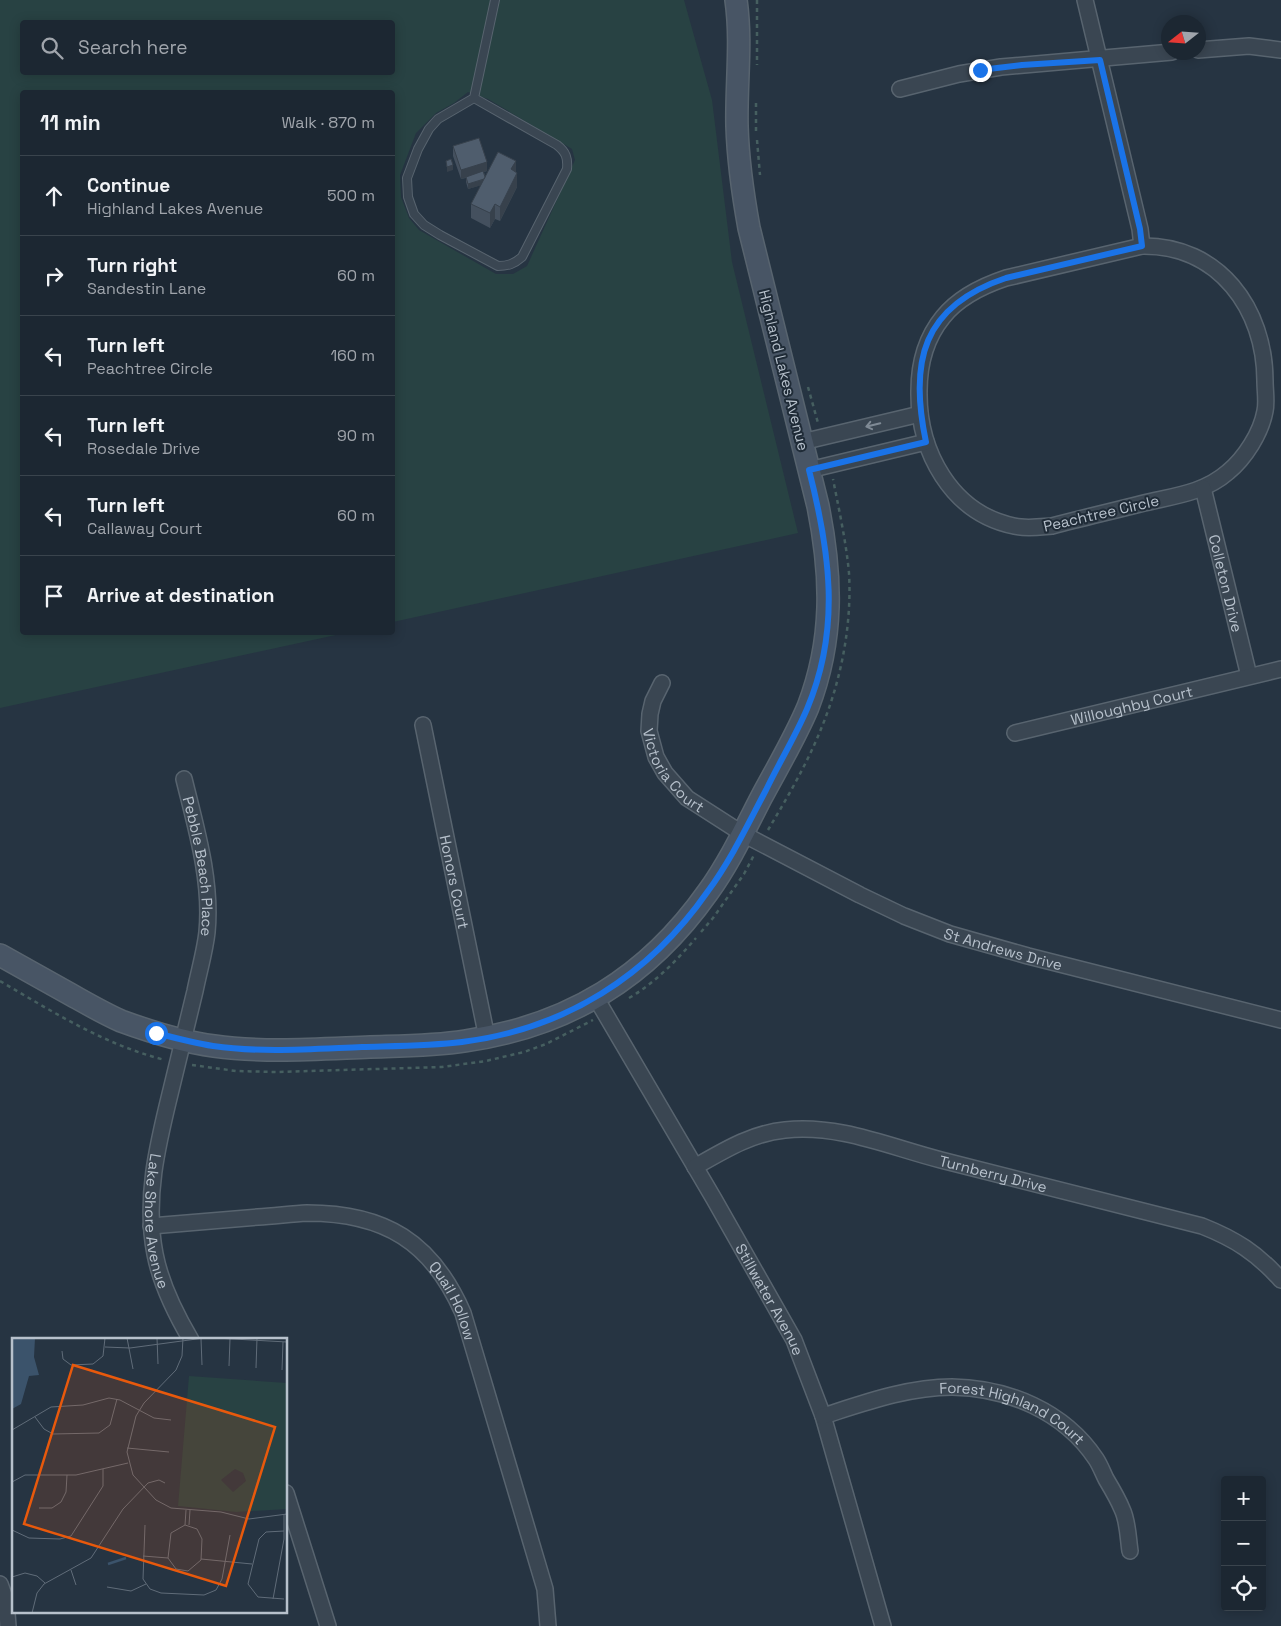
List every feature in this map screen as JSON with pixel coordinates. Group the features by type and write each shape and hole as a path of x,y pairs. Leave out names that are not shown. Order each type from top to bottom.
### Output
{"street":[{"name":"Highland Lakes Avenue","path":"0,955 119,1020 156,1033 227,1048 276,1050 412,1046 487,1038 600,1006 614,986 645,962 687,920 752,838 807,708 823,659 827,630 829,582 819,468 749,228 745,203 737,127 739,34 736,0"},
{"path":"1085,0 1140,229 1142,246"},
{"path":"1206,49 1249,46 1281,50"},
{"path":"900,89 959,74 1001,67 1100,60 1161,53"},
{"name":"Peachtree Circle","path":"1142,246 1182,252 1207,264 1228,281 1242,298 1253,318 1265,361 1265,410 1252,442 1228,472 1204,488 1052,526 1033,528 1014,526 995,520 975,509 958,495 943,478 931,458 920,414 919,373 923,353 930,335 943,317 958,302 986,285 1006,278 1142,246"},
{"path":"812,440 920,414"},
{"path":"819,468 926,442"},
{"name":"Colleton Drive","path":"1204,488 1249,676"},
{"name":"Willoughby Court","path":"1015,734 1281,669"},
{"name":"Victoria Court","path":"662,683 653,701 649,731 656,757 665,773 691,801 752,838"},
{"name":"Honors Court","path":"424,725 487,1038"},
{"name":"Pebble Beach Place","path":"184,779 197,829 207,886 209,910 207,934 184,1040"},
{"name":"St Andrews Drive","path":"752,838 860,895 904,916 950,934 1028,956 1281,1020"},
{"name":"Stillwater Avenue","path":"600,1006 794,1340 823,1416 884,1626"},
{"name":"Lake Shore Avenue","path":"184,1040 158,1143 151,1197 151,1226 155,1256 163,1284 190,1338"},
{"name":"Turnberry Drive","path":"695,1167 730,1147 773,1132 811,1129 855,1135 932,1158 1202,1226 1238,1242 1259,1257 1281,1280"},
{"name":"Quail Hollow","path":"151,1226 306,1213 338,1214 379,1224 406,1238 429,1257 444,1276 456,1296 463,1313 545,1589 548,1626"},
{"name":"Forest Highland Court","path":"823,1416 876,1399 922,1389 951,1387 980,1389 1007,1395 1030,1404 1052,1416 1072,1431 1096,1459 1123,1511 1130,1550"},
{"path":"288,1499 328,1626"},
{"path":"0,1584 6,1601 8,1626"}],"lane":[{"path":"474,98 557,145 564,151 568,160 567,169 522,258 516,263 507,266 498,266 440,236 424,225 414,214 408,197 407,178 429,129 438,119 474,98 495,0"}],"path":[{"path":"757,0 757,68"},
{"path":"756,95 756,137 761,183"},
{"path":"808,386 812,440"},
{"path":"0,981 82,1029 119,1046 178,1062 236,1071 276,1072 442,1067 524,1052 546,1044 590,1022 600,1006 643,990 685,950 718,911 744,874 752,838 821,730 833,696 844,653 849,619 849,574 843,529 819,468"}],"green space":[{"path":"0,0 684,0 712,100 732,262 798,533 395,622 395,90 20,90 20,635 336,635 0,708","holes":["468,92 488,99 572,149 575,160 527,266 513,274 496,274 419,230 409,218 401,197 400,175 416,133 436,113 454,103"]}],"building":[{"path":"479,138 487,162 461,170 453,146"},
{"path":"498,152 516,161 511,169 517,173 500,207 495,204 490,213 471,204"},
{"path":"451,159 453,165 447,167 446,161"},
{"path":"483,171 484,179 468,184 466,177"}],"route":[{"path":"156,1033 213,1046 276,1050 412,1046 487,1038 535,1025 596,998 645,962 687,920 710,890 743,834 791,742 807,708 823,659 829,602 829,582 826,544 809,470 926,442 919,402 919,373 923,353 930,335 943,317 967,295 986,285 1006,278 1142,246 1140,229 1100,60 980,70"}]}
